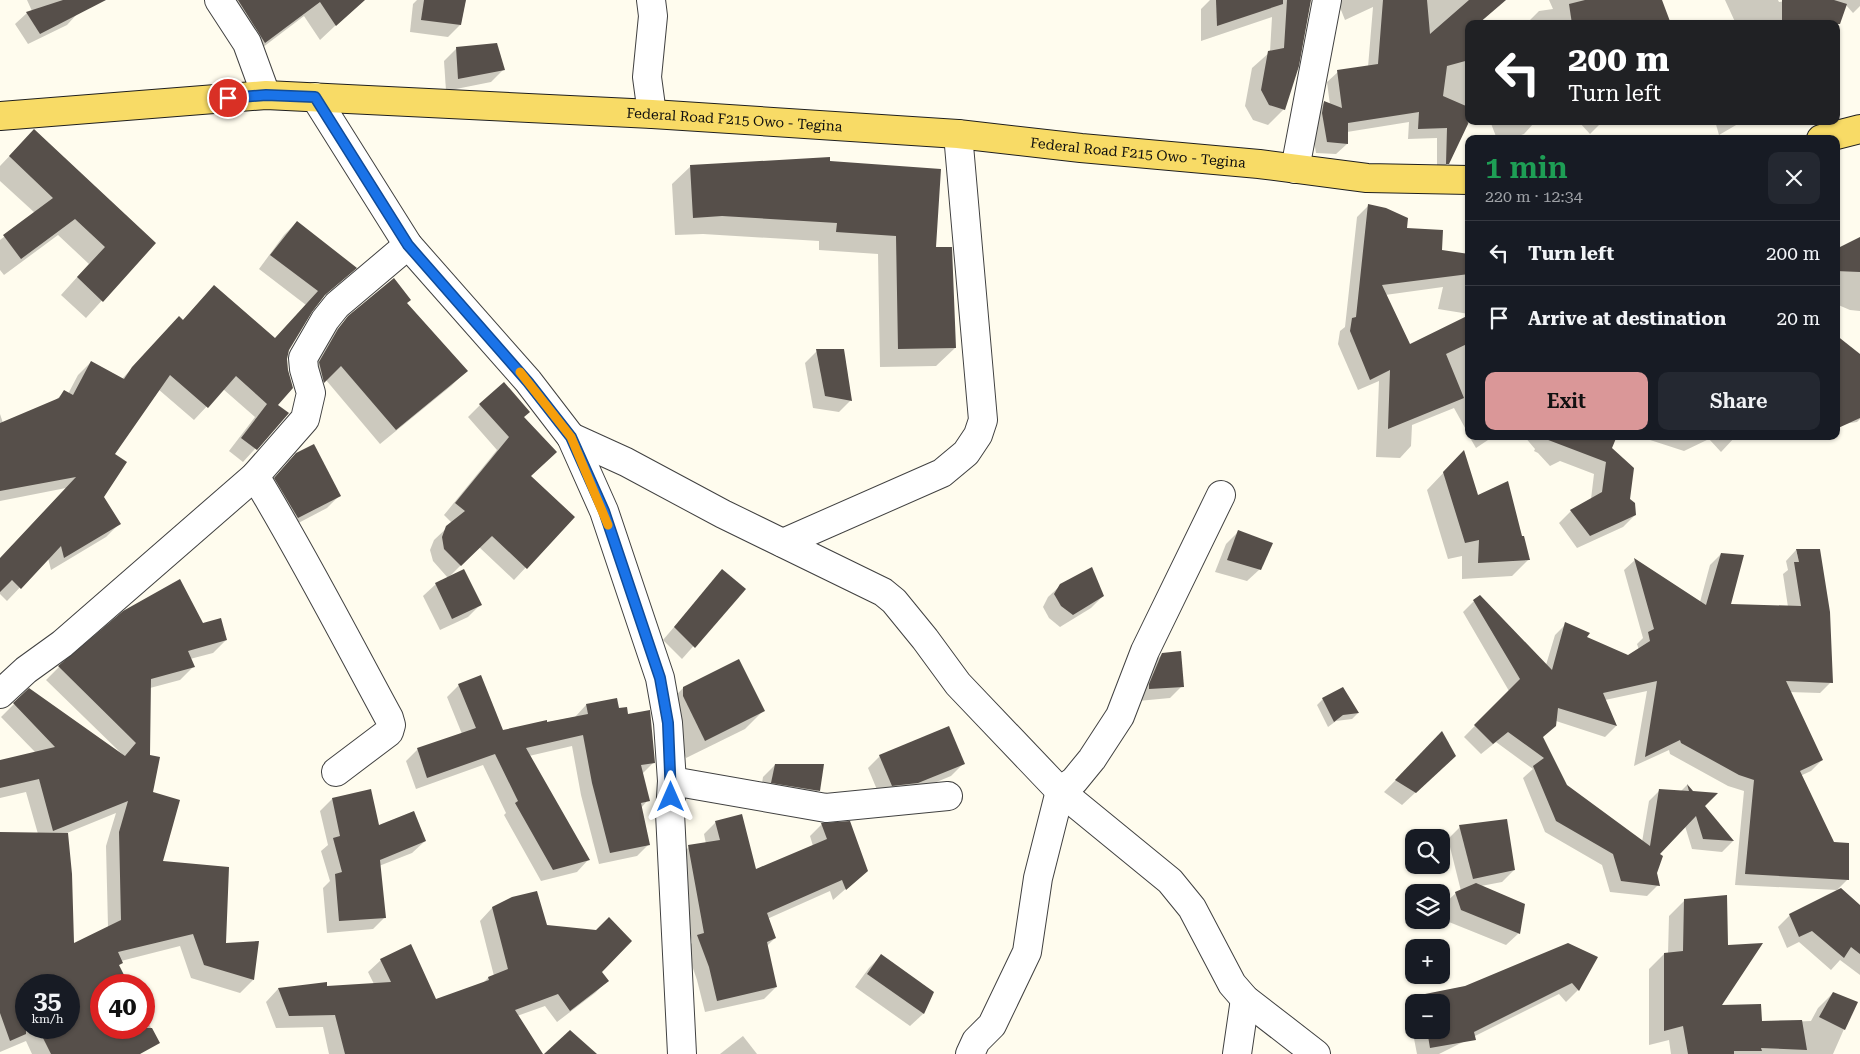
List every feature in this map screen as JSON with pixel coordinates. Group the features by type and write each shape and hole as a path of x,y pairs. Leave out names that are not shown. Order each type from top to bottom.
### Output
{"main road":[{"name":"Federal Road F215 Owo - Tegina","path":"0,116 266,95 315,97 652,114 958,134 1367,178 1465,180"},
{"path":"1837,135 1860,129"}],"street":[{"path":"219,0 247,43 266,95"},
{"path":"651,0 653,16 647,78 652,114"},
{"path":"1295,169 1327,0"},
{"path":"315,97 408,245 528,382 571,437 604,511 660,678 668,723 672,781 670,823 682,1054"},
{"path":"783,543 942,473 966,453 978,435 983,420 958,134"},
{"path":"0,694 26,670 69,638 256,476 305,419 311,393 303,358 325,320 337,305 408,245"},
{"path":"571,437 626,462 723,514 882,592 894,601 958,684 1060,791 1170,881 1192,908 1232,984 1245,999 1316,1054"},
{"path":"256,476 278,512 391,724 389,732 336,772"},
{"path":"970,1054 976,1041 986,1033 996,1019 1027,952 1038,878 1060,791 1074,781 1092,759 1120,716 1145,651 1221,495"},
{"path":"672,781 826,808 948,796"},
{"path":"1237,1054 1245,999"}],"building":[{"path":"63,0 106,0 40,34 26,12"},
{"path":"238,0 365,0 336,26 320,2 265,43"},
{"path":"424,0 466,0 461,25 421,20"},
{"path":"1216,0 1283,0 1283,4 1217,26"},
{"path":"1287,0 1311,0 1299,66 1285,110 1269,105 1261,90 1268,51 1284,48"},
{"path":"1383,0 1427,0 1430,34 1469,0 1506,0 1483,20 1465,20 1465,61 1447,66 1443,96 1465,106 1465,125 1468,125 1449,164 1446,164 1447,128 1418,129 1419,112 1348,123 1348,144 1327,142 1322,113 1324,101 1342,108 1337,70 1378,64"},
{"path":"1585,0 1662,0 1670,20 1571,20 1569,4"},
{"path":"1782,0 1834,0 1847,4 1840,24 1840,20 1782,20"},
{"path":"497,43 505,70 458,79 456,47"},
{"path":"34,129 156,243 103,302 77,277 105,247 75,219 21,259 3,235 53,198 9,156"},
{"path":"830,157 830,161 941,169 936,247 952,247 956,348 898,349 896,236 836,232 837,223 722,216 693,218 690,165"},
{"path":"1368,204 1386,208 1408,218 1407,228 1443,230 1442,250 1465,253 1465,275 1382,285 1410,344 1465,317 1465,345 1446,354 1464,398 1388,429 1390,370 1370,380 1350,331 1352,318 1356,317"},
{"path":"297,221 357,268 325,295 312,312 289,350 287,359 288,370 293,388 278,405 289,413 257,450 241,438 267,404 236,376 208,408 170,375 115,454 127,462 104,497 121,524 64,558 61,546 21,589 12,580 0,592 0,558 76,477 0,491 0,423 59,398 64,390 73,395 91,361 124,379 132,367 179,316 183,320 214,285 275,338 318,291 270,255"},
{"path":"1860,237 1860,272 1840,271 1840,247"},
{"path":"394,278 411,300 407,303 468,371 396,430 341,366 324,383 319,362 338,329 348,316"},
{"path":"1840,338 1860,354 1860,418 1840,427"},
{"path":"816,349 844,349 852,401 825,396"},
{"path":"504,382 530,412 524,417 557,452 531,476 575,517 527,569 492,536 461,566 444,549 442,537 446,526 465,511 455,503 509,437 479,404"},
{"path":"1548,440 1615,440 1612,448 1634,468 1630,499 1635,503 1636,515 1590,536 1570,510 1602,492 1606,462"},
{"path":"314,444 341,496 298,518 274,478 296,453"},
{"path":"1464,450 1478,495 1508,481 1530,560 1478,563 1479,540 1465,543 1443,472"},
{"path":"1238,530 1273,543 1261,570 1227,560"},
{"path":"1796,549 1820,549 1830,612 1833,683 1786,681 1823,760 1800,771 1834,842 1849,843 1849,880 1745,874 1754,780 1739,775 1681,743 1680,740 1645,757 1657,681 1603,693 1617,726 1558,708 1556,726 1543,737 1567,785 1650,846 1659,789 1689,791 1687,784 1693,791 1718,793 1705,806 1734,841 1703,839 1696,816 1660,854 1663,856 1657,873 1660,886 1621,881 1613,854 1556,821 1533,766 1544,758 1508,732 1493,744 1474,725 1520,679 1473,600 1480,595 1552,670 1565,622 1590,633 1587,637 1628,655 1650,641 1648,632 1654,629 1634,558 1706,605 1721,553 1744,555 1731,604 1801,606 1794,562 1799,562"},
{"path":"1092,567 1104,596 1073,615 1061,606 1054,594 1060,584"},
{"path":"464,569 482,605 452,619 435,583"},
{"path":"722,569 746,589 695,648 674,627"},
{"path":"180,579 203,623 221,618 227,640 188,651 195,667 151,679 150,755 160,757 153,792 180,800 163,861 229,867 226,943 259,941 254,980 204,965 193,934 118,952 123,963 119,965 124,974 90,974 90,1039 155,1039 155,1034 160,1043 140,1054 51,1054 44,1039 80,1039 80,974 15,974 15,1039 10,1041 0,1013 0,832 68,833 72,874 74,943 121,920 119,832 128,801 53,831 39,779 0,788 0,760 55,747 13,703 29,688 125,756 136,743 58,666 123,611"},
{"path":"1181,651 1184,687 1149,689 1149,684 1162,653"},
{"path":"739,659 765,711 705,741 683,696 683,687"},
{"path":"481,675 503,730 547,720 547,722 588,714 586,704 617,698 619,708 627,707 628,714 650,710 655,763 641,765 650,801 641,803 650,845 610,853 592,783 583,735 526,748 590,860 553,870 515,803 518,801 495,754 427,778 417,748 476,728 458,684"},
{"path":"1343,687 1359,713 1343,715 1334,722 1322,698"},
{"path":"949,726 965,764 918,783 892,786 879,755"},
{"path":"1442,731 1456,756 1416,793 1395,780"},
{"path":"775,764 824,764 820,791 771,783"},
{"path":"371,789 379,825 414,811 426,841 380,860 386,918 339,921 335,874 342,872 333,838 340,836 332,798"},
{"path":"742,814 756,869 827,839 821,823 850,821 868,871 846,890 842,880 767,913 776,938 767,942 777,987 717,1001 709,967 697,935 704,933 688,845 720,840 715,821"},
{"path":"1507,819 1515,870 1473,879 1459,825"},
{"path":"1476,883 1525,904 1520,934 1461,910 1455,892"},
{"path":"1841,888 1860,905 1860,954 1851,947 1844,958 1812,931 1799,937 1789,914"},
{"path":"537,891 547,925 596,930 609,917 632,941 602,972 609,981 570,1011 558,994 515,1010 543,1054 345,1054 335,1015 289,1016 278,988 327,982 327,986 391,982 380,959 411,944 436,999 489,980 488,977 508,969 492,907 512,897"},
{"path":"1727,895 1728,945 1763,943 1722,1005 1761,1004 1762,1021 1802,1020 1807,1050 1761,1048 1762,1051 1734,1051 1734,1054 1688,1054 1683,1026 1664,1031 1664,953 1683,951 1684,899"},
{"path":"1568,943 1598,957 1579,991 1572,983 1474,1032 1476,1040 1430,1048 1428,1039 1450,1039 1450,994 1425,994 1465,986"},
{"path":"881,954 934,992 924,1014 867,974"},
{"path":"1833,992 1858,1002 1845,1030 1819,1017"},
{"path":"570,1030 597,1054 544,1054"}],"slow traffic":[{"path":"520,372 571,437 604,511 608,525"}],"route":[{"path":"228,98 266,95 315,97 408,245 528,382 571,437 604,511 660,678 668,723 672,781 671,797"}]}
